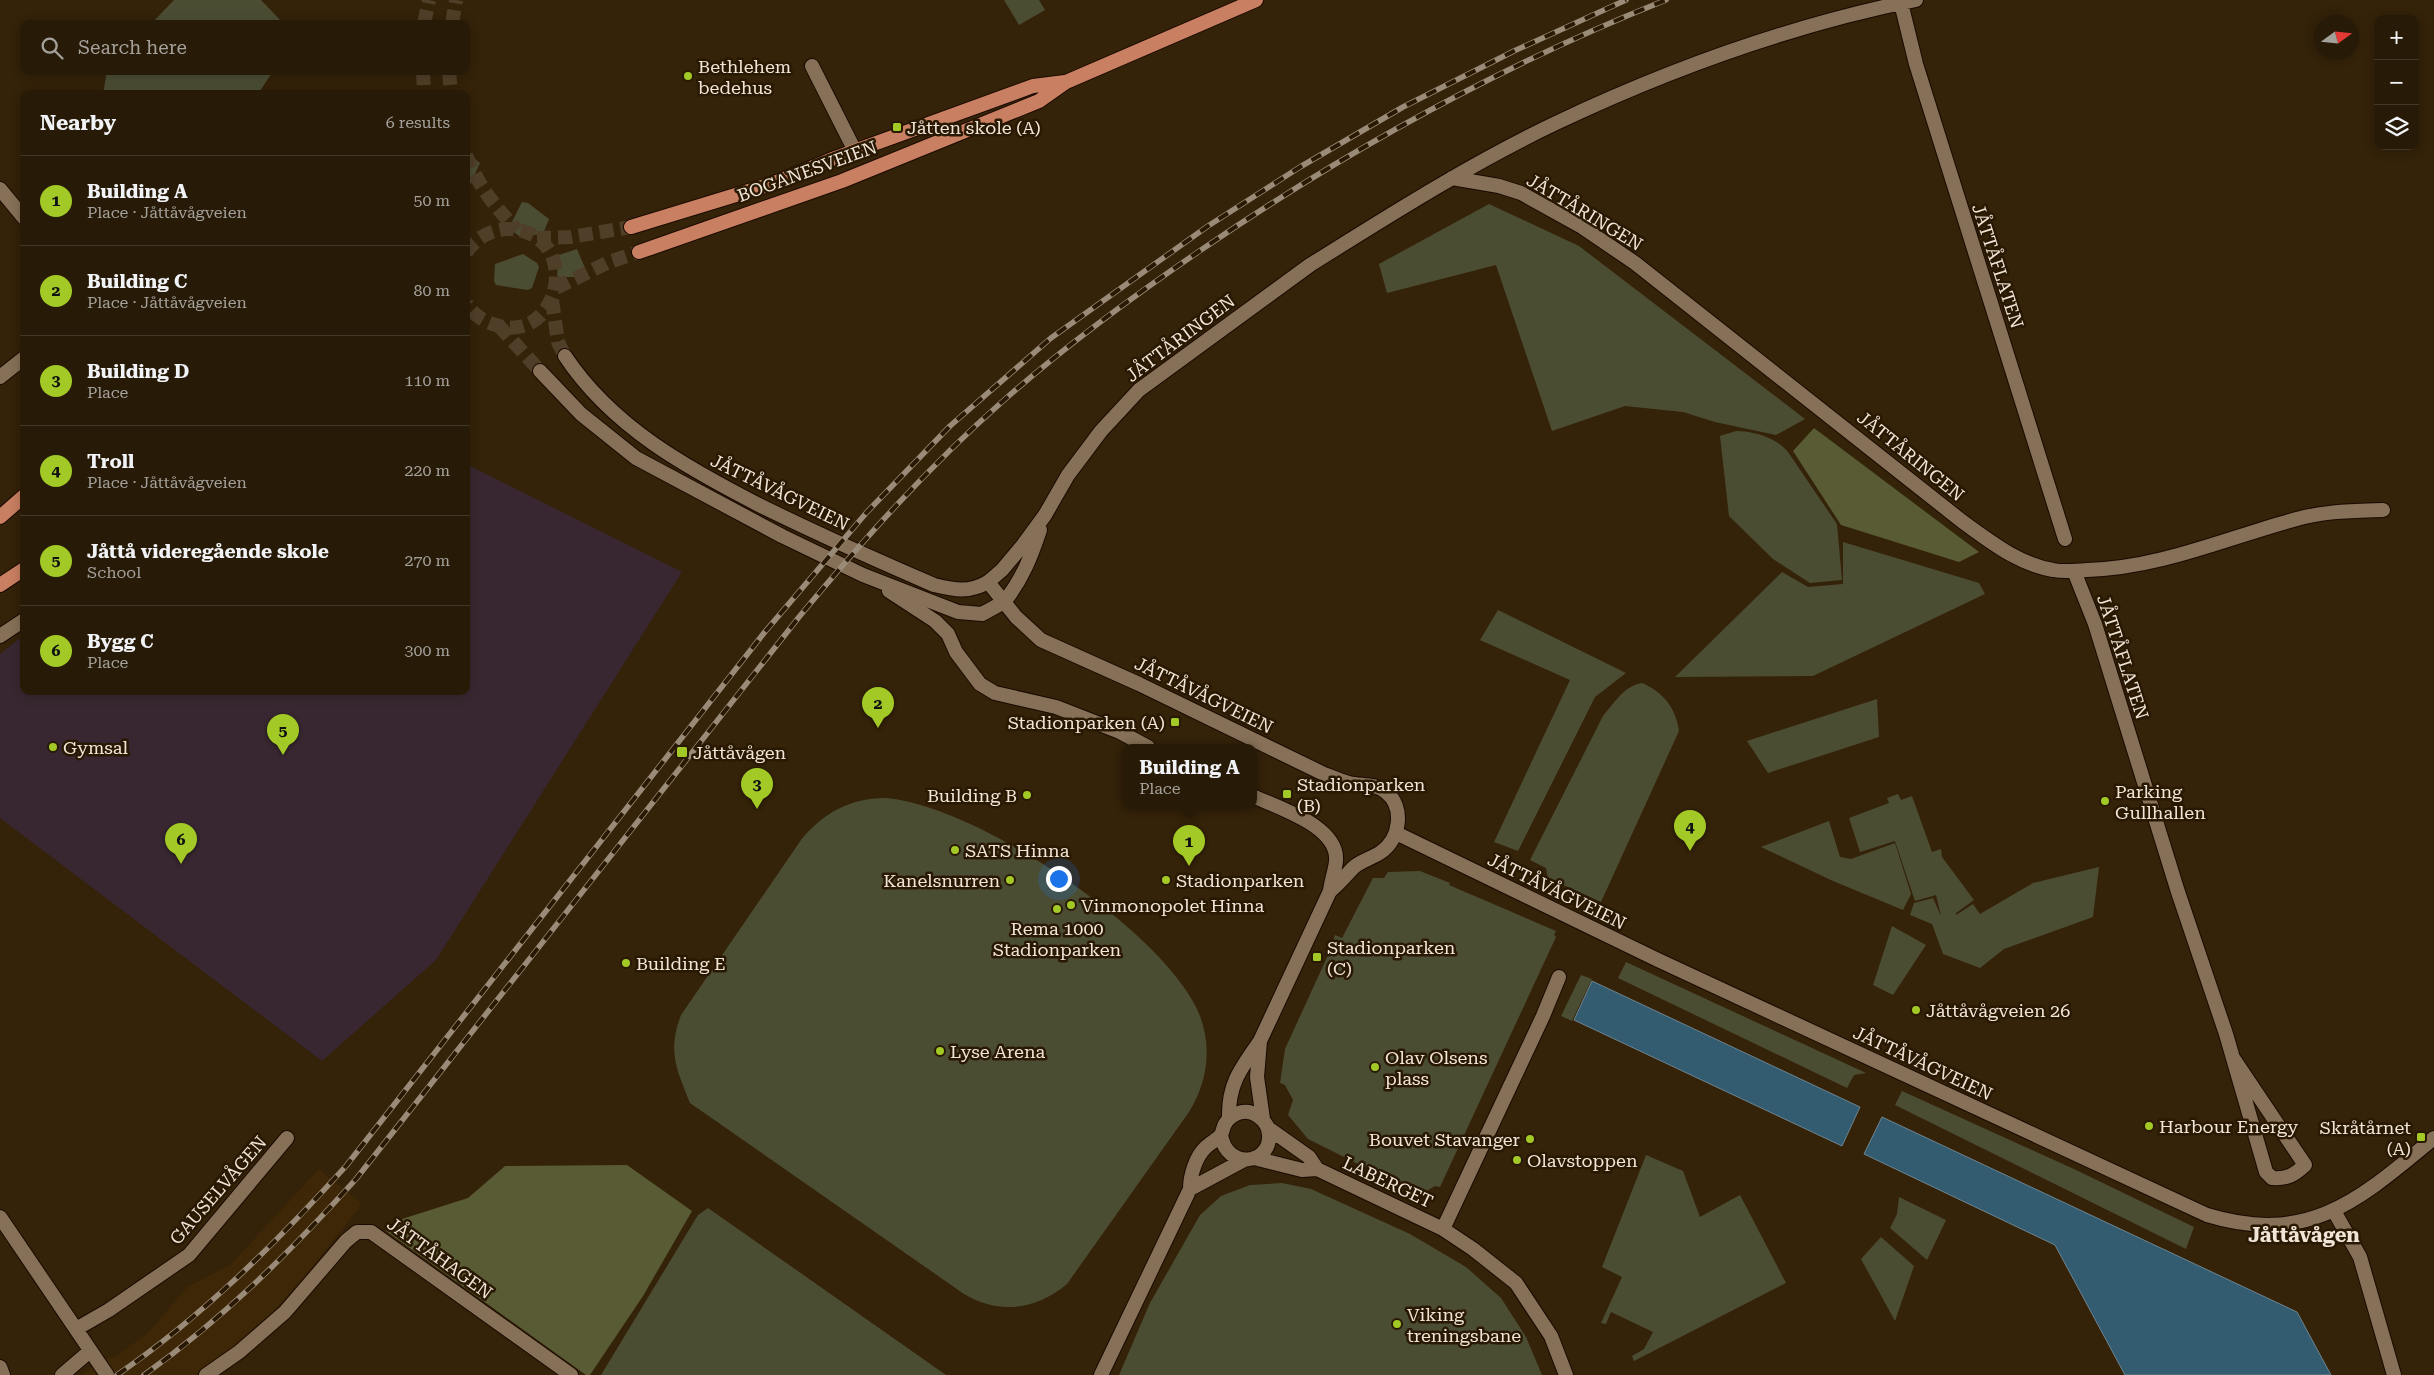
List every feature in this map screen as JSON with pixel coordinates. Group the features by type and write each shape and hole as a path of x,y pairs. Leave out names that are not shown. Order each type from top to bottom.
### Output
{"main road":[{"name":"BOGANESVEIEN","path":"639,252 842,181 1039,101 1066,82 1256,0"},
{"name":"BOGANESVEIEN","path":"631,227 772,184 855,151 1033,86 1066,82"},
{"path":"0,517 20,500"},
{"path":"0,585 20,572"}],"street":[{"path":"1452,178 1555,123 1710,59 1838,16 1916,0"},
{"name":"JÅTTÅFLATEN","path":"1901,3 1916,64 2066,539"},
{"path":"812,66 855,151"},
{"name":"JÅTTÅRINGEN","path":"988,582 1002,570 1045,515 1068,475 1095,438 1139,390 1310,265 1452,178 1500,186 1521,193 1582,227 1636,263 2002,550 2027,562 2053,570 2074,571"},
{"path":"0,188 20,213"},
{"name":"JÅTTÅVÅGVEIEN","path":"564,356 586,386 619,417 670,457 718,484 792,521 934,585 958,591 970,590 988,582 1004,602 1041,640 1140,684 1324,774 1351,783 1375,786 1386,792 1398,812 1396,833 1667,964 2207,1215 2245,1224 2276,1225 2304,1222 2334,1211 2384,1179 2434,1138"},
{"path":"0,377 20,361"},
{"name":"JÅTTÅVÅGVEIEN","path":"540,371 581,414 636,458 782,536 863,574 967,614 982,614 1004,602"},
{"name":"JÅTTÅFLATEN","path":"2233,1058 2306,1165 2285,1179 2272,1178 2266,1172 2233,1058 2178,892 2095,624 2074,571 2121,568 2156,562 2294,519 2330,511 2383,510"},
{"name":"JÅTTÅRINGEN","path":"1004,602 1018,584 1028,564 1045,515"},
{"name":"JÅTTÅVÅGVEIEN","path":"863,574 935,621 948,634 956,652 980,684 995,693 1056,708 1120,732 1142,744"},
{"path":"0,636 20,623"},
{"path":"1101,1375 1190,1189 1190,1176 1204,1148 1221,1135 1229,1118 1229,1095 1244,1063 1260,1040 1330,891 1336,860 1326,834 1317,826 1257,798"},
{"path":"1330,891 1355,866 1381,852 1391,843 1396,833"},
{"name":"LABERGET","path":"1443,1229 1543,1016 1559,977"},
{"path":"1190,1189 1262,1153 1268,1144 1257,1077 1260,1040"},
{"path":"1229,1118 1238,1113 1246,1112 1256,1114 1266,1124"},
{"name":"LABERGET","path":"1266,1124 1309,1157 1318,1169 1443,1229 1473,1249 1516,1283 1551,1336 1566,1375"},
{"path":"1221,1135 1228,1153 1236,1158 1249,1159"},
{"name":"GAUSELVÅGEN","path":"76,1329 109,1310 189,1255 287,1138"},
{"name":"LABERGET","path":"1249,1159 1302,1170 1318,1169"},
{"path":"2334,1211 2360,1257 2394,1375"},
{"path":"0,1217 107,1375"},
{"name":"JÅTTÅHAGEN","path":"206,1375 239,1352 285,1312 346,1241 357,1232 371,1232 571,1375"},
{"path":"62,1375 94,1356"},
{"path":"0,1367 3,1375"}],"shaded area":[{"path":"470,466 682,572 436,960 322,1061 0,818 0,654 20,638 20,695 470,695"},
{"path":"319,1169 362,1204 306,1275 274,1311 235,1349 195,1375 81,1375 108,1358 116,1356 148,1333 187,1287 230,1265"}],"green space":[{"path":"174,0 261,0 280,20 155,20"},
{"path":"1004,0 1039,0 1045,10 1019,25"},
{"path":"106,75 270,75 261,90 104,90"},
{"path":"470,155 480,163 470,185"},
{"path":"522,202 528,203 549,219 543,234 519,236 509,228"},
{"path":"1489,204 1579,246 1805,419 1776,435 1715,422 1683,412 1625,406 1552,431 1496,265 1387,293 1379,264"},
{"path":"577,249 585,268 575,277 559,277 557,275 559,255"},
{"path":"523,254 537,263 539,267 532,288 528,290 496,285 494,281 495,264"},
{"path":"1814,428 1979,552 1959,562 1841,525 1793,451"},
{"path":"1736,431 1765,436 1778,443 1788,452 1837,524 1842,580 1810,583 1773,559 1729,516 1720,436"},
{"path":"1843,542 1979,583 1985,594 1813,676 1675,677 1782,572 1808,587 1843,584"},
{"path":"1498,610 1626,673 1595,697 1518,851 1494,842 1570,680 1480,640"},
{"path":"1642,683 1662,696 1672,708 1679,731 1601,902 1548,878 1546,868 1530,860 1603,716 1625,691"},
{"path":"1877,699 1879,737 1768,773 1747,741"},
{"path":"1898,794 1901,800 1912,796 1932,852 1941,849 1942,857 1974,900 1956,913 1956,915 1973,904 1980,914 2033,883 2099,867 2093,917 2004,949 1980,968 1943,954 1932,924 1910,915 1914,903 1933,898 1941,916 1936,895 1915,901 1895,841 1860,852 1849,818 1889,803 1887,798"},
{"name":"Lyse Arena","path":"884,798 921,805 965,822 1012,845 1059,874 1104,907 1143,941 1175,975 1196,1007 1205,1033 1207,1047 1204,1074 1196,1100 1189,1112 1067,1284 1055,1293 1030,1304 1004,1307 977,1301 964,1294 690,1103 681,1081 674,1050 681,1015 801,840 818,822 838,809 860,801"},
{"path":"1829,821 1840,857 1851,859 1895,843 1911,894 1903,910 1833,881 1761,847"},
{"path":"1420,871 1556,931 1554,935 1556,937 1440,1187 1435,1186 1420,1195 1308,1139 1288,1115 1293,1100 1285,1085 1280,1083 1285,1049 1329,953 1335,935 1342,938 1373,878 1384,878 1388,872"},
{"path":"1892,926 1926,945 1893,995 1873,985"},
{"path":"1626,962 1866,1073 1854,1075 1847,1088 1618,978"},
{"path":"1581,975 1592,979 1572,1021 1561,1016"},
{"path":"1902,1091 2076,1170 2194,1227 2186,1249 1895,1105"},
{"path":"1646,1155 1683,1171 1700,1217 1740,1195 1786,1283 1634,1361 1632,1356 1644,1349 1653,1332 1611,1312 1606,1324 1601,1323 1622,1277 1602,1267"},
{"path":"627,1165 692,1211 643,1296 590,1375 586,1375 386,1231 402,1219 468,1198 505,1166"},
{"path":"1282,1183 1311,1189 1410,1234 1466,1267 1501,1298 1526,1337 1542,1375 1119,1375 1150,1303 1200,1215 1221,1196 1250,1185"},
{"path":"1899,1197 1946,1220 1927,1260 1890,1228 1897,1214"},
{"path":"708,1208 946,1375 601,1375 698,1215"},
{"path":"1881,1237 1914,1266 1895,1321 1861,1259"}],"water":[{"path":"1592,981 1860,1107 1842,1146 1574,1020"},
{"path":"1882,1117 2297,1312 2331,1375 2125,1375 2055,1245 1864,1154"}],"tunnel":[{"path":"425,20 429,0"},
{"path":"453,20 456,0"},
{"path":"423,75 424,90"},
{"path":"449,75 451,90"},
{"path":"470,163 488,195 517,230"},
{"path":"537,238 571,237 631,227"},
{"path":"470,248 479,239 491,232 511,229 534,236 548,249 555,268 555,287 548,305 536,320 518,327 496,325 479,317 470,308"},
{"path":"556,288 609,262 639,252"},
{"path":"552,300 558,342 565,356"},
{"path":"499,326 540,371"}],"railway":[{"path":"117,1375 179,1328 238,1277 293,1223 346,1166 764,633 867,512 950,426 1051,338 1208,226 1300,167 1403,107 1514,51 1626,0"},
{"path":"144,1375 201,1331 255,1283 307,1232 356,1179 799,617 897,505 975,426 1050,361 1124,304 1201,250 1312,178 1426,112 1485,82 1605,25 1666,0"}],"place":[{"name":"Bethlehem bedehus","path":"688,76"},
{"name":"Jåtten skole (A)","path":"897,127"},
{"name":"Stadionparken (A)","path":"1175,722"},
{"name":"Building C","path":"878,728"},
{"name":"Gymsal","path":"53,747"},
{"name":"Jåttåvågen","path":"682,752"},
{"name":"Jåttå videregående skole","path":"283,755"},
{"name":"Stadionparken (B)","path":"1287,794"},
{"name":"Building B","path":"1027,795"},
{"name":"Parking Gullhallen","path":"2105,801"},
{"name":"Building D","path":"757,809"},
{"name":"SATS Hinna","path":"955,850"},
{"name":"Troll","path":"1690,851"},
{"name":"Bygg C","path":"181,864"},
{"name":"Building A","path":"1189,866"},
{"name":"Kanelsnurren","path":"1010,880"},
{"name":"Stadionparken","path":"1166,880"},
{"name":"Vinmonopolet Hinna","path":"1071,905"},
{"name":"Rema 1000 Stadionparken","path":"1057,909"},
{"name":"Stadionparken (C)","path":"1317,957"},
{"name":"Building E","path":"626,963"},
{"name":"Jåttåvågveien 26","path":"1916,1010"},
{"name":"Lyse Arena","path":"940,1051"},
{"name":"Olav Olsens plass","path":"1375,1067"},
{"name":"Harbour Energy","path":"2149,1126"},
{"name":"Skråtårnet (A)","path":"2421,1137"},
{"name":"Bouvet Stavanger","path":"1530,1139"},
{"name":"Olavstoppen","path":"1517,1160"},
{"name":"Viking treningsbane","path":"1397,1324"}],"district":[{"name":"Jåttåvågen","path":"2304,1235"}]}
